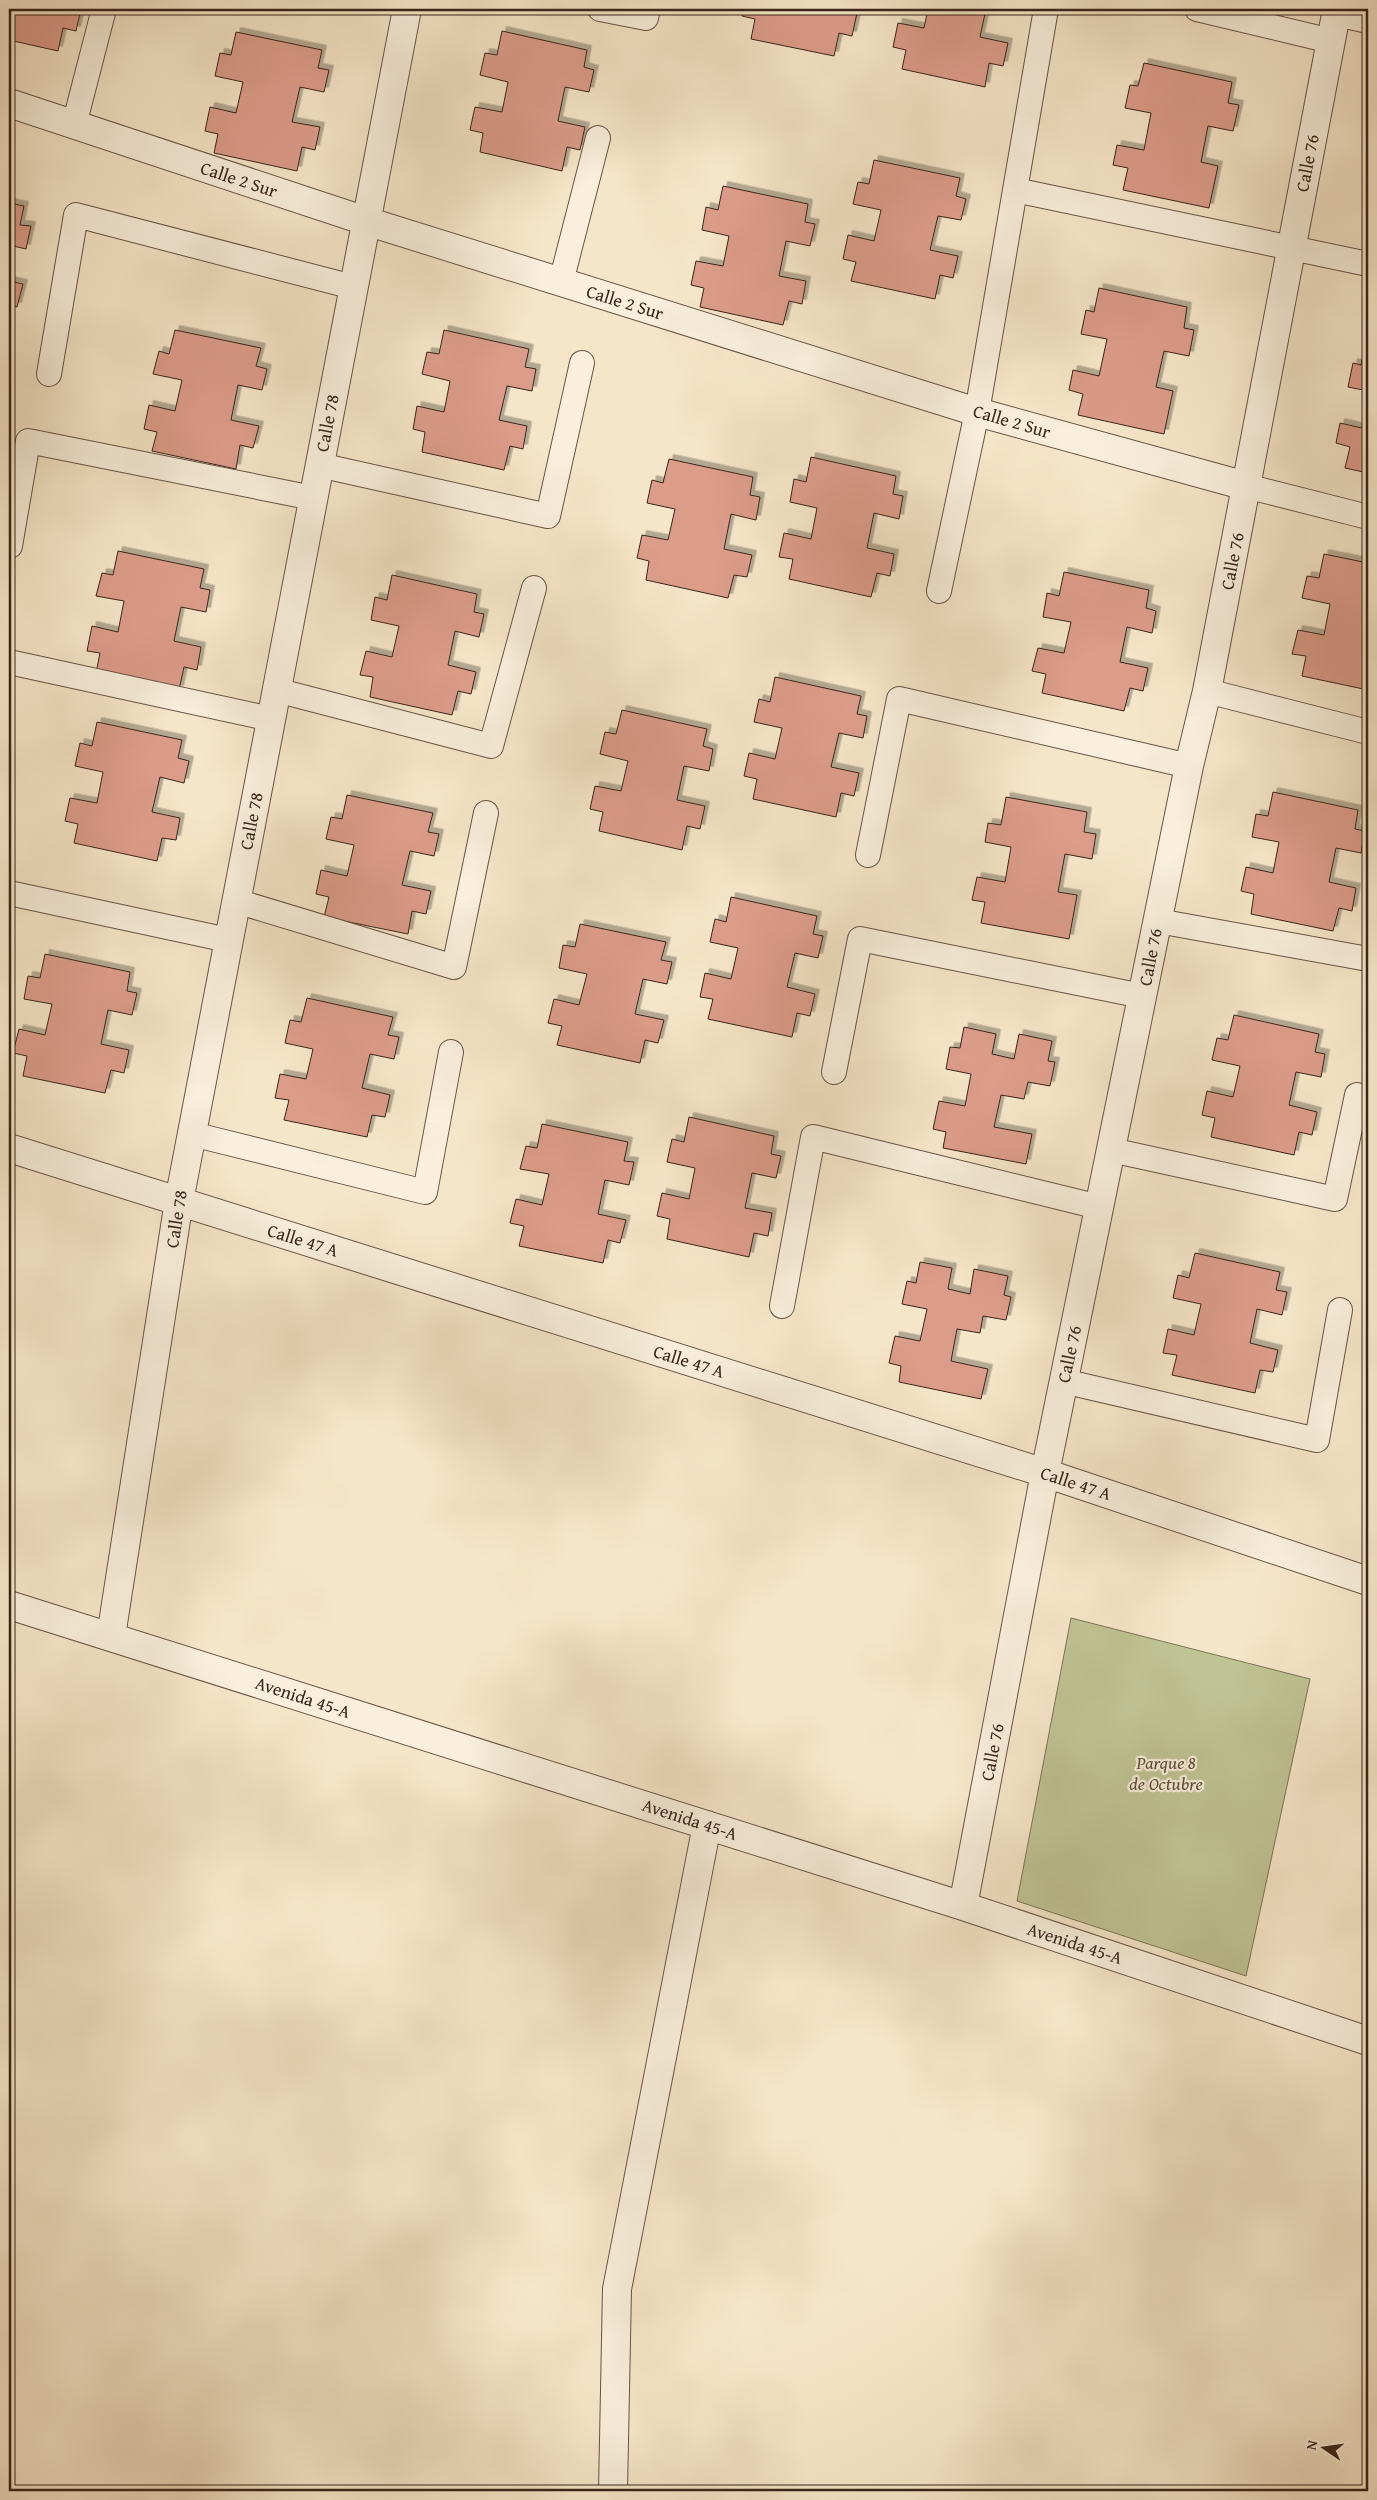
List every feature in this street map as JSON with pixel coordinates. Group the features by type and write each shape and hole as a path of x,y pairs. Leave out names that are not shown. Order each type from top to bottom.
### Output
{"street":[{"name":"Calle 78","path":"110,1636 179,1201 353,287 408,9"},
{"name":"Calle 76","path":"963,1906 1063,1381 1189,766 1207,690 1336,11"},
{"name":"Calle 2 Sur","path":"9,103 366,221 977,412 1246,486"},
{"name":"Calle 47 A","path":"9,1148 1045,1473 1368,1581"},
{"name":"Avenida 45-A","path":"9,1605 963,1906 1368,2041"},
{"path":"614,2491 617,2289 706,1825"}],"lane":[{"path":"74,125 104,9"},
{"path":"600,9 646,18 648,9"},
{"path":"939,591 977,412 1046,9"},
{"path":"1197,9 1330,41"},
{"path":"1336,11 1368,21"},
{"path":"561,282 598,138"},
{"path":"1015,190 1368,264"},
{"path":"49,374 76,215 353,287"},
{"path":"319,465 548,516 582,364"},
{"path":"10,546 28,441 313,498"},
{"path":"1246,486 1368,517"},
{"path":"276,690 491,746 534,588"},
{"path":"9,662 271,719"},
{"path":"1207,690 1368,732"},
{"path":"868,855 899,700 1189,766"},
{"path":"236,901 454,967 486,813"},
{"path":"9,893 228,940"},
{"path":"1158,921 1368,959"},
{"path":"834,1072 860,939 1142,996"},
{"path":"192,1134 424,1192 452,1052"},
{"path":"1111,1150 1335,1199 1357,1095"},
{"path":"782,1306 813,1137 1099,1207"},
{"path":"1063,1381 1317,1440 1340,1310"}],"green space":[{"name":"Parque 8 de Octubre","path":"1071,1618 1310,1679 1246,1976 1017,1901"}],"building":[{"path":"9,9 81,9 76,31 63,28 58,51 9,40"},
{"path":"744,9 837,9 857,13 852,36 839,33 834,56 751,39 755,19 742,16"},
{"path":"928,9 986,9 980,37 1008,43 1003,66 989,63 985,87 902,69 906,50 893,47 898,23 924,28"},
{"path":"502,31 587,50 584,67 594,70 589,92 565,87 558,121 585,127 580,150 567,147 562,171 480,152 483,133 470,130 475,107 502,112 508,82 480,75 485,53 497,55"},
{"path":"236,32 322,50 318,68 329,70 324,92 300,87 292,122 320,127 315,150 302,147 297,171 214,153 218,134 205,131 210,107 236,113 243,82 215,76 220,53 231,55"},
{"path":"1144,63 1232,82 1228,103 1239,105 1233,131 1208,126 1201,162 1218,166 1209,208 1123,190 1128,168 1113,165 1117,145 1144,150 1151,113 1125,108 1130,85 1138,86"},
{"path":"874,160 960,178 956,196 966,199 961,220 938,216 930,250 958,256 953,278 940,275 935,299 851,281 856,262 843,259 848,235 874,241 881,210 853,204 858,182 869,184"},
{"path":"723,186 808,204 805,222 815,224 810,246 786,241 779,276 806,281 802,304 789,301 783,325 700,307 704,288 691,285 696,261 723,266 729,236 702,230 706,207 718,210"},
{"path":"9,203 24,206 20,225 31,226 26,249 9,245"},
{"path":"9,281 23,284 17,307 9,305"},
{"path":"1099,288 1187,307 1184,328 1194,330 1189,356 1164,351 1156,387 1173,391 1164,434 1078,415 1083,394 1069,390 1073,370 1099,376 1107,339 1081,334 1086,310 1094,312"},
{"path":"175,330 261,348 256,366 267,369 262,390 238,385 231,420 259,426 253,448 240,445 236,469 152,451 157,432 144,429 149,405 175,411 182,380 153,374 159,351 169,354"},
{"path":"444,330 529,349 525,367 536,369 532,391 507,386 499,420 527,426 523,449 510,446 504,470 422,452 425,432 413,429 417,406 444,412 450,381 422,374 427,352 439,354"},
{"path":"1366,341 1368,342 1368,391 1348,387 1353,363 1361,365"},
{"path":"1368,419 1368,473 1345,468 1350,447 1336,443 1340,423 1366,429"},
{"path":"811,457 896,476 893,494 903,496 899,519 874,513 867,548 894,554 890,576 877,573 871,597 789,579 793,559 779,557 784,533 811,539 817,508 790,502 794,479 806,482"},
{"path":"669,459 753,477 750,495 760,497 756,520 731,514 724,549 752,555 747,577 734,575 728,598 646,580 649,561 637,558 642,535 668,540 675,509 647,503 652,480 663,483"},
{"path":"118,551 204,569 200,588 210,590 206,612 181,607 174,641 201,647 197,670 184,667 179,690 96,673 100,653 87,651 92,626 118,632 124,601 96,596 102,573 113,575"},
{"path":"1324,554 1368,563 1368,690 1302,676 1306,656 1292,654 1298,630 1324,635 1330,604 1302,598 1307,576 1319,578"},
{"path":"1064,572 1149,590 1146,608 1156,611 1152,633 1127,627 1120,662 1148,668 1143,691 1130,688 1124,711 1042,693 1046,674 1032,671 1038,648 1064,653 1071,622 1043,617 1047,593 1059,596"},
{"path":"392,575 477,594 474,612 484,614 479,637 455,631 448,665 476,672 471,694 458,691 452,715 370,697 373,677 360,675 366,651 392,657 399,626 371,620 375,597 387,600"},
{"path":"775,677 861,696 857,714 867,716 863,738 839,733 831,767 859,773 854,796 841,793 836,817 753,799 757,779 744,776 749,753 775,759 782,728 754,722 759,699 770,702"},
{"path":"622,710 707,729 703,746 713,749 709,771 684,766 677,800 705,806 700,829 687,826 682,850 599,831 603,812 590,809 595,786 621,791 628,761 600,754 605,732 616,734"},
{"path":"97,722 182,740 178,758 189,761 184,783 160,777 152,812 180,818 176,840 162,838 157,861 74,843 78,824 65,821 70,798 97,803 103,772 75,766 80,743 92,746"},
{"path":"1273,792 1358,810 1355,829 1365,831 1361,853 1336,848 1329,882 1356,888 1352,911 1339,908 1333,931 1251,914 1254,894 1241,891 1246,867 1273,873 1279,842 1252,837 1256,814 1268,816"},
{"path":"347,795 433,813 428,832 439,834 434,856 410,851 402,885 431,891 426,914 412,911 408,934 324,917 329,897 316,894 321,870 347,876 354,845 326,839 331,817 342,819"},
{"path":"1006,797 1087,812 1084,832 1096,834 1092,859 1065,854 1058,892 1077,895 1069,939 981,923 985,902 972,900 977,877 1005,882 1011,847 985,842 988,823 1001,825"},
{"path":"731,897 817,916 813,934 823,936 818,958 795,953 787,987 815,994 810,1016 797,1013 792,1037 708,1019 713,999 700,997 705,973 731,979 738,948 710,942 715,919 726,922"},
{"path":"580,924 666,942 661,960 672,962 667,984 643,979 635,1014 664,1020 658,1043 645,1040 640,1063 557,1045 562,1026 548,1023 554,999 579,1005 587,974 559,968 563,945 575,947"},
{"path":"45,954 130,972 127,991 137,993 132,1015 108,1010 101,1044 129,1050 124,1073 111,1070 105,1093 23,1076 27,1056 13,1053 19,1029 45,1035 52,1004 24,999 28,976 40,978"},
{"path":"307,998 393,1017 388,1035 399,1037 394,1059 370,1054 362,1088 390,1095 385,1117 372,1115 367,1137 284,1120 289,1100 275,1098 280,1074 306,1079 313,1049 285,1043 290,1020 301,1022"},
{"path":"1234,1015 1319,1034 1315,1052 1325,1054 1321,1077 1296,1072 1289,1105 1317,1112 1312,1135 1299,1132 1294,1155 1211,1137 1215,1118 1202,1115 1207,1091 1233,1097 1240,1066 1212,1060 1217,1038 1228,1040"},
{"path":"964,1027 996,1034 992,1054 1014,1059 1019,1034 1052,1041 1048,1061 1055,1062 1050,1086 1028,1082 1024,1099 1001,1095 994,1127 1032,1134 1026,1164 943,1148 946,1132 933,1129 939,1101 965,1106 971,1074 946,1069 950,1047 960,1048"},
{"path":"689,1117 774,1136 771,1154 781,1156 776,1178 752,1173 745,1208 772,1213 768,1236 754,1233 749,1257 667,1239 670,1219 657,1216 662,1193 689,1199 695,1168 667,1162 672,1139 684,1142"},
{"path":"542,1124 628,1142 624,1161 634,1162 629,1185 605,1180 598,1214 626,1220 620,1243 608,1240 603,1263 519,1246 524,1226 510,1223 516,1199 542,1205 549,1174 520,1169 526,1146 537,1148"},
{"path":"1195,1253 1280,1272 1276,1290 1287,1292 1282,1315 1257,1309 1250,1343 1278,1350 1273,1372 1260,1370 1255,1393 1172,1375 1177,1355 1163,1353 1168,1329 1194,1335 1201,1304 1173,1298 1178,1275 1189,1278"},
{"path":"920,1262 952,1268 948,1289 970,1294 974,1269 1008,1276 1004,1295 1011,1297 1006,1320 983,1316 980,1333 957,1329 951,1361 988,1369 981,1399 899,1382 901,1366 889,1363 895,1336 920,1341 927,1309 902,1304 907,1281 916,1283"}]}
